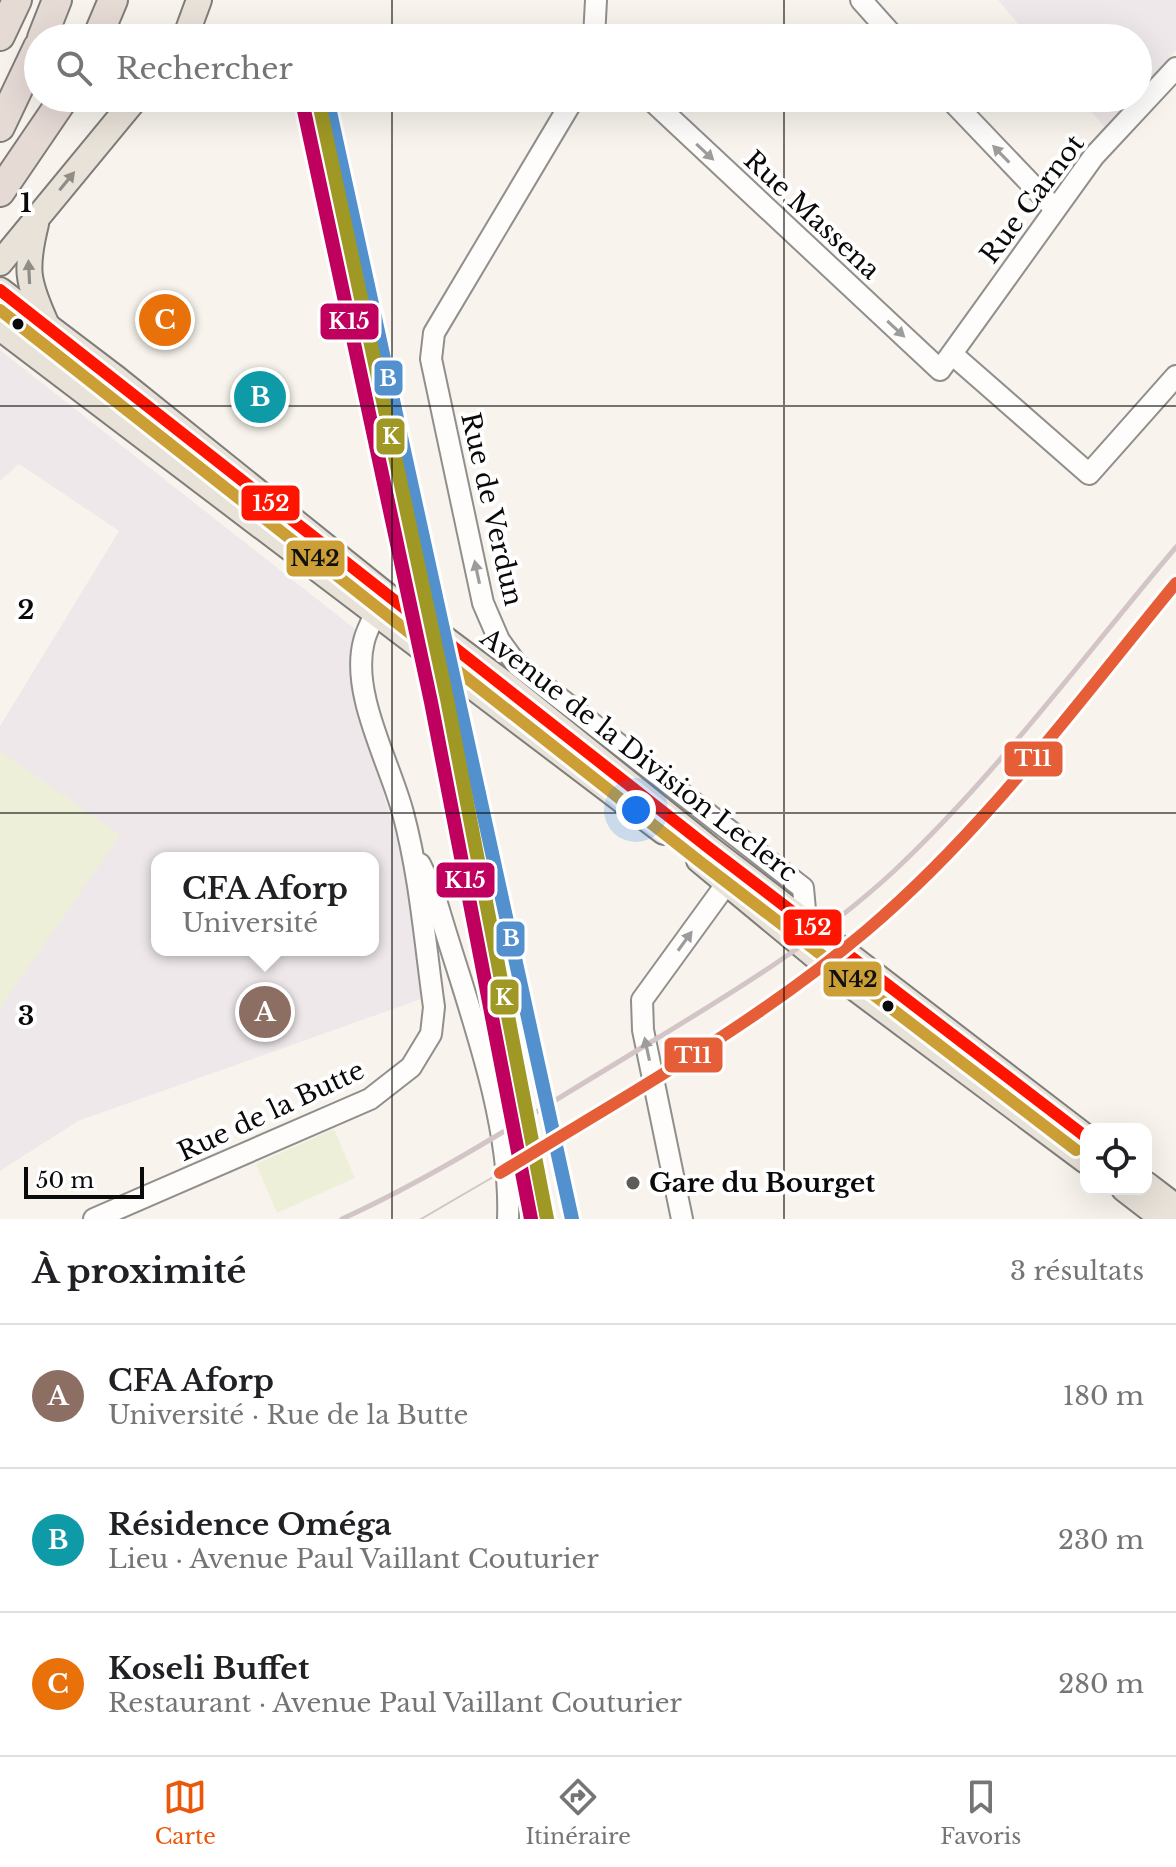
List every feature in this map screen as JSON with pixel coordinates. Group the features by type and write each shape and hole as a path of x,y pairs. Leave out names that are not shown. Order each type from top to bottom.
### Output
{"highway":[{"path":"0,36 17,0"},
{"path":"48,24 57,0"},
{"path":"103,24 113,0"},
{"path":"0,127 24,76"},
{"path":"8,183 55,112"}],"main road":[{"path":"190,24 199,0"},
{"path":"0,263 124,112"},
{"path":"38,217 28,273 29,285 47,325"},
{"path":"0,290 47,325 380,604"},
{"path":"0,328 380,604"},
{"name":"Avenue de la Division Leclerc","path":"380,604 486,670 1080,1132"},
{"name":"Avenue de la Division Leclerc","path":"380,604 489,697 727,883 844,980 1080,1157"},
{"path":"1152,1189 1176,1207"},
{"path":"1132,1195 1163,1219"}],"street":[{"path":"595,24 596,0"},
{"path":"861,0 882,24"},
{"name":"Rue Carnot","path":"1152,94 1176,68"},
{"name":"Rue de Verdun","path":"566,112 434,333 431,359 483,603 499,640 517,665 803,888 806,921"},
{"name":"Rue Massena","path":"665,112 946,362 1089,474 1176,376"},
{"path":"962,112 1055,209"},
{"name":"Rue Carnot","path":"946,362 1094,156 1135,112"},
{"name":"Rue de la Butte","path":"94,1219 370,1099 411,1067 431,1034 434,1007 409,842 403,812 379,746 363,678 364,640 380,604"},
{"path":"409,842 434,893 497,1110 509,1177 508,1219"},
{"path":"682,1219 643,1030 642,1000 727,883"}],"shaded area":[{"path":"998,0 1176,0 1176,50 1152,78 1152,24 1018,24"},
{"path":"1092,112 1122,112 1107,130"},
{"path":"0,350 355,629 361,715 409,883 424,998 78,1121 0,1171 0,726 119,531 19,464 0,481"}],"green space":[{"path":"0,751 120,835 0,1008"},
{"path":"334,1129 355,1178 277,1213 256,1164"}],"tram line":[{"path":"421,1219 500,1173"}],"railway":[{"path":"342,1219 445,1166 684,1022 757,976 862,899 894,871 969,794 1176,547"},
{"path":"518,1114 531,1219"}],"transit line":[{"name":"K15","path":"304,112 431,702 531,1219"},
{"name":"K","path":"321,112 447,699 547,1219"},
{"name":"B","path":"330,112 572,1219"},
{"name":"152","path":"0,290 709,848 1080,1132"},
{"name":"N42","path":"0,310 699,861 1076,1150"},
{"name":"T11","path":"500,1173 735,1028 824,965 867,930 952,850 991,807 1176,583"}],"place":[{"name":"Koseli Buffet","path":"165,320"},
{"name":"Résidence Oméga","path":"260,397"},
{"name":"CFA Aforp","path":"265,1012"},
{"name":"Gare du Bourget","path":"633,1183"}]}
